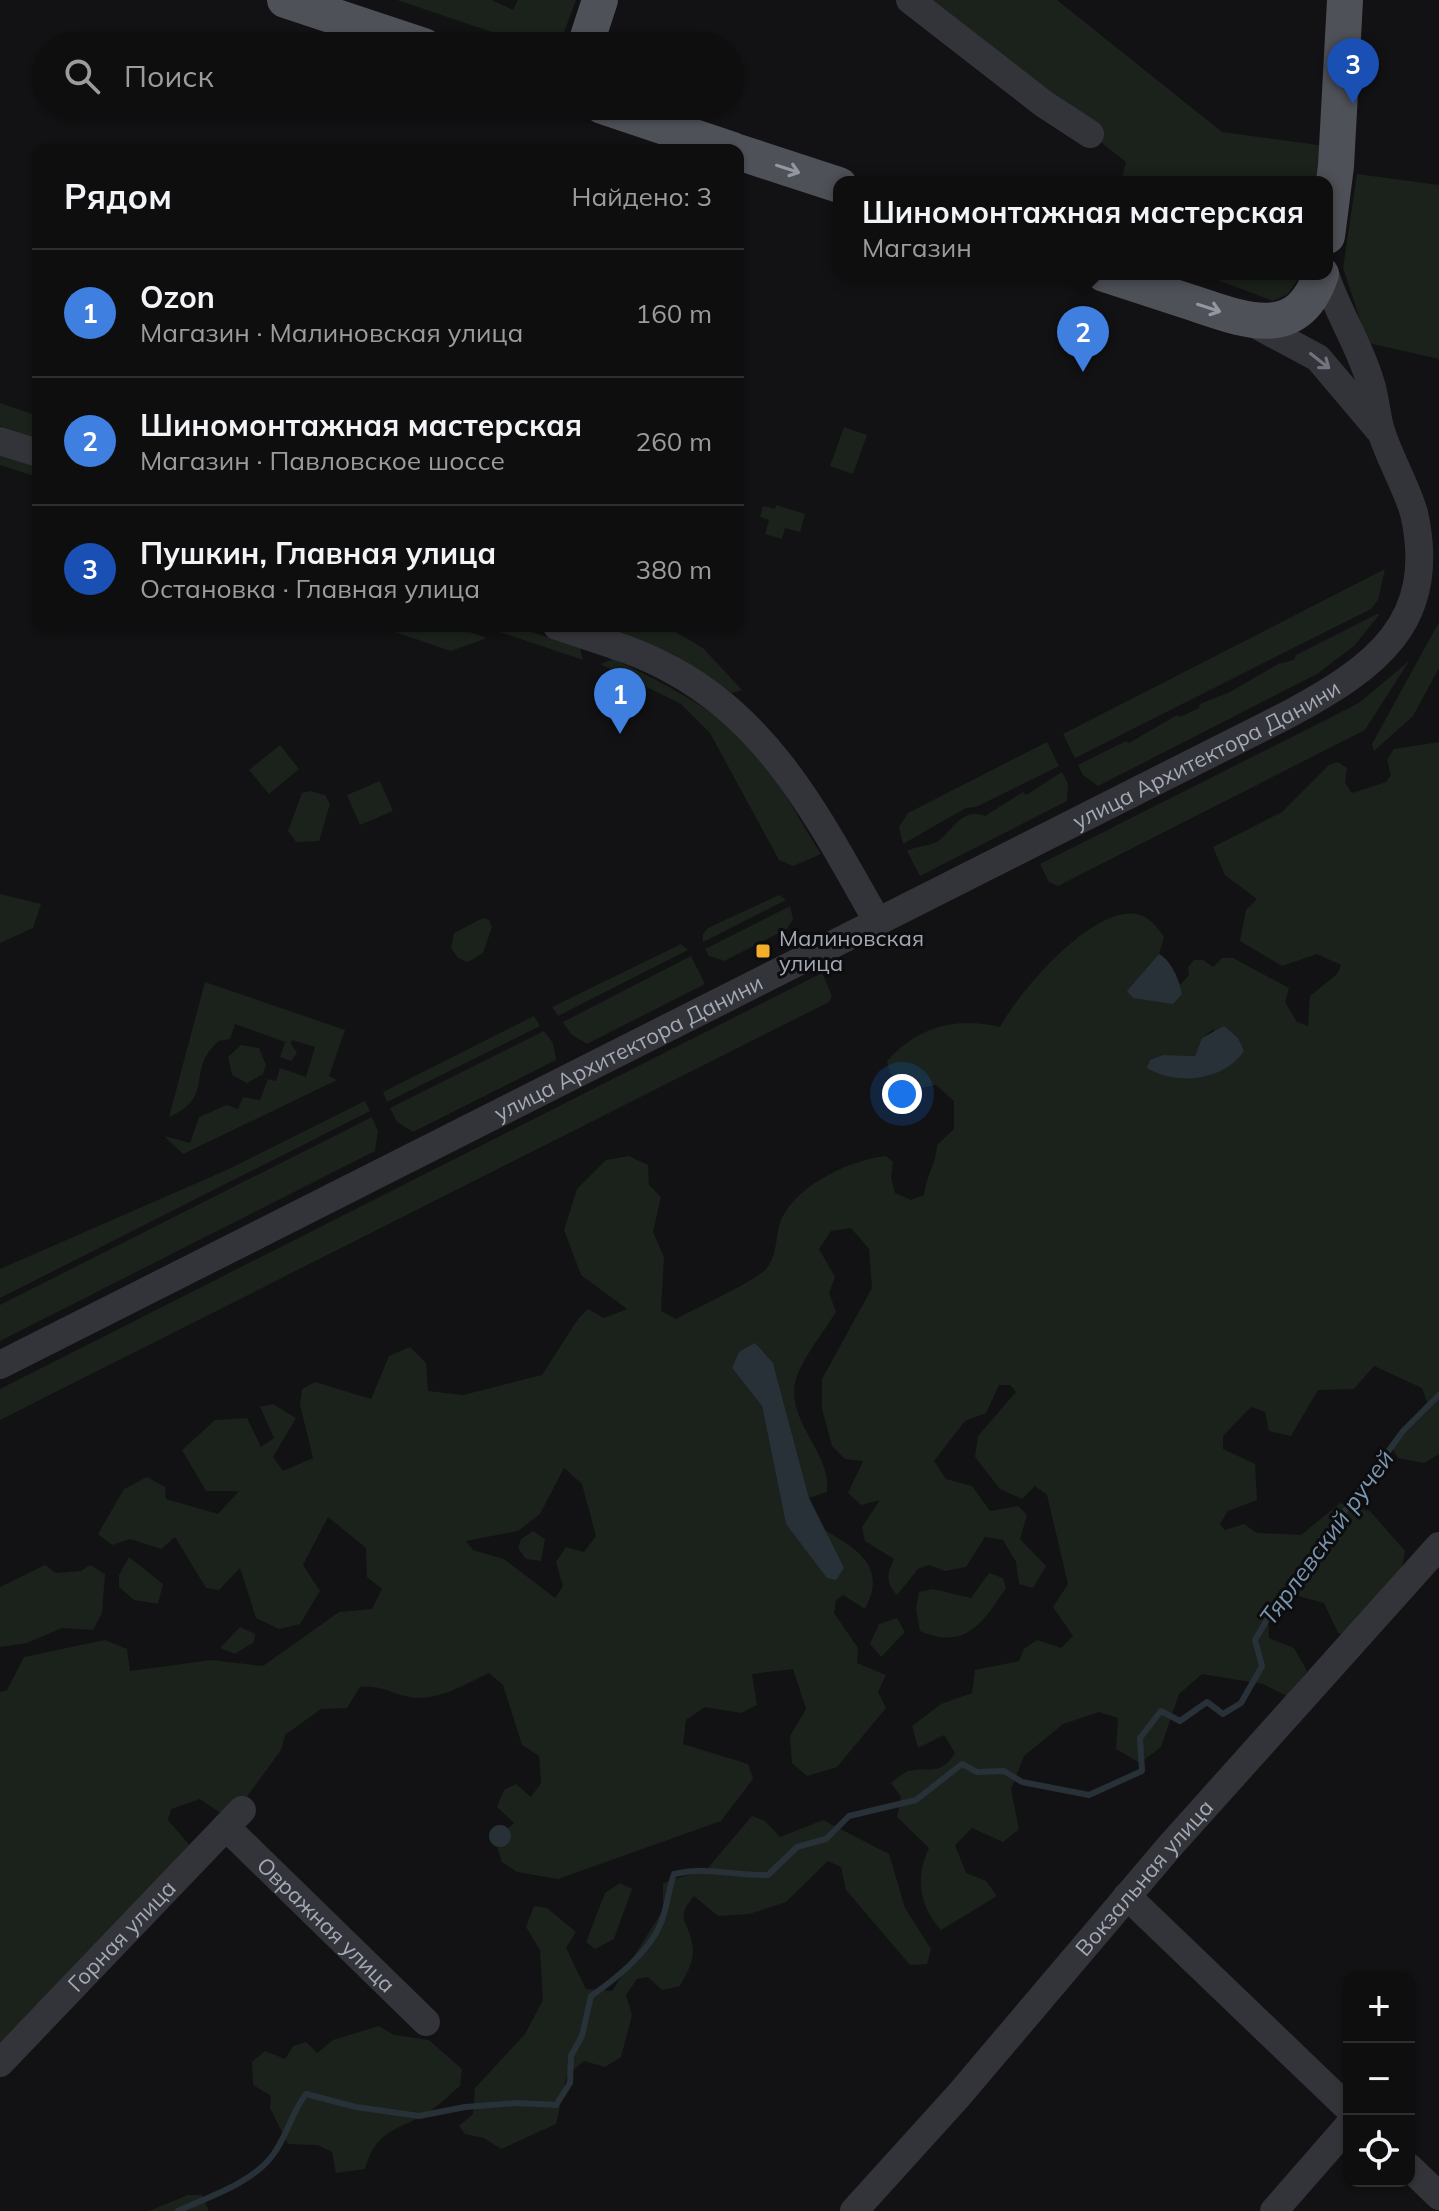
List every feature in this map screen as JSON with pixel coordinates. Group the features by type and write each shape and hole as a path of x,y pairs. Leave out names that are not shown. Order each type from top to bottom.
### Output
{"main road":[{"path":"285,0 382,32"},
{"path":"590,32 600,0"},
{"path":"1333,189 1345,0"},
{"path":"643,120 714,144"},
{"path":"744,154 833,183"},
{"path":"1122,280 1253,323 1285,317 1300,310 1314,294 1320,280"}],"street":[{"path":"910,0 1044,104 1090,134"},
{"name":"улица Архитектора Данини","path":"0,1365 1289,714 1345,684 1377,658 1408,616 1420,566 1413,511 1381,433 1370,381 1326,280"},
{"name":"улица Архитектора Данини","path":"1253,323 1318,358 1381,433"},
{"path":"0,441 32,451"},
{"path":"573,632 670,669 713,696 757,732 779,759 878,922"},
{"name":"Вокзальная улица","path":"854,2211 959,2095 1127,1896 1439,1546"},
{"name":"Овражная улица","path":"234,1818 426,2022"},
{"name":"Горная улица","path":"0,2063 234,1818"},
{"path":"1127,1896 1343,2103"},
{"path":"1274,2211 1343,2132"},
{"path":"1415,2173 1439,2196"}],"shaded area":[{"path":"397,0 492,0 513,10 518,0 576,0 564,32 492,32"},
{"path":"920,0 1057,0 1222,132 1326,146 1320,176 1122,176 1126,162"},
{"path":"1357,174 1439,185 1439,359 1368,343 1343,268"},
{"path":"1218,280 1297,280 1288,294 1273,301"},
{"path":"0,403 32,414 32,437 0,426"},
{"path":"844,427 867,435 853,474 830,466"},
{"path":"0,454 32,465 32,475 0,465"},
{"path":"776,505 805,514 800,532 785,528 782,539 765,534 769,520 760,517 763,506 775,509"},
{"path":"1385,569 1378,600 1371,609 1075,758 1063,734"},
{"path":"1380,614 1354,646 1317,674 1098,786 1083,775 1078,765 1126,741 1129,743 1177,715 1180,717 1199,708 1200,704 1230,692 1278,664 1294,660 1296,655"},
{"path":"1439,622 1439,668 1413,716 1374,751 1372,744"},
{"path":"395,632 470,632 487,638 451,651"},
{"path":"500,632 532,632 580,648 583,660"},
{"path":"614,632 676,632 703,648 742,690 732,693 674,655"},
{"path":"614,659 686,696 735,732 769,771 821,854 793,866 779,860 710,733 681,704 600,664"},
{"path":"1409,661 1365,730 1058,886 1049,882 1040,864 1359,703"},
{"path":"1047,742 1059,766 976,807 966,808 903,844 899,827 908,813"},
{"path":"1439,742 1439,1454 1424,1463 1398,1458 1391,1446 1427,1402 1422,1388 1374,1366 1354,1389 1318,1390 1291,1436 1269,1431 1265,1412 1251,1407 1223,1436 1223,1449 1255,1464 1257,1500 1228,1511 1220,1524 1225,1530 1244,1524 1257,1533 1301,1535 1340,1503 1370,1511 1405,1551 1399,1584 1351,1638 1338,1633 1324,1603 1291,1594 1268,1615 1269,1638 1294,1648 1307,1671 1287,1696 1263,1684 1202,1674 1179,1694 1161,1747 1140,1763 1116,1749 1118,1718 1099,1712 1063,1724 1024,1756 1011,1789 1019,1829 1003,1842 972,1828 955,1845 966,1873 986,1881 997,1896 941,1930 928,1911 922,1891 922,1870 929,1848 897,1817 901,1797 891,1783 908,1771 939,1768 950,1760 955,1753 944,1735 918,1748 912,1726 941,1704 972,1693 975,1670 1019,1661 1024,1649 1037,1640 1061,1648 1073,1636 1053,1607 1068,1584 1047,1495 1035,1486 1022,1499 1000,1489 975,1457 978,1436 1016,1392 1010,1385 999,1385 986,1413 965,1421 934,1461 946,1479 972,1486 990,1511 1018,1506 1027,1515 1020,1539 1046,1566 1033,1588 1019,1584 1016,1562 1003,1540 985,1537 966,1567 945,1571 929,1565 918,1569 897,1595 890,1586 888,1578 894,1559 865,1541 862,1527 880,1500 861,1505 848,1493 863,1461 845,1459 832,1446 822,1409 822,1379 872,1288 869,1249 851,1228 831,1231 819,1249 835,1277 829,1293 836,1312 805,1360 794,1392 801,1421 827,1477 827,1492 809,1498 773,1363 732,1368 762,1406 786,1524 843,1568 823,1529 857,1552 871,1570 871,1594 865,1609 843,1595 836,1600 834,1613 858,1648 857,1663 886,1675 878,1692 886,1708 837,1767 807,1776 792,1763 790,1736 806,1709 793,1669 752,1674 757,1705 741,1713 705,1707 686,1720 683,1744 748,1764 753,1779 721,1821 558,1879 517,1872 502,1862 495,1840 514,1823 497,1807 504,1790 516,1784 531,1797 541,1783 539,1756 522,1745 503,1685 489,1673 430,1697 410,1697 380,1688 360,1687 347,1708 321,1709 285,1735 281,1750 235,1813 225,1816 200,1799 171,1809 168,1820 193,1849 0,2050 0,1692 7,1690 24,1657 105,1640 127,1649 130,1671 212,1660 263,1666 339,1612 372,1609 382,1589 367,1577 366,1548 328,1517 303,1565 320,1591 300,1624 279,1629 256,1618 240,1568 219,1590 206,1588 175,1537 161,1549 130,1539 112,1545 98,1534 124,1489 147,1477 165,1487 166,1499 218,1514 239,1491 206,1491 182,1450 215,1420 247,1418 261,1447 274,1438 260,1407 273,1404 296,1418 273,1457 283,1471 313,1458 300,1405 302,1389 315,1382 371,1399 389,1356 410,1347 426,1363 428,1391 463,1395 542,1375 578,1319 588,1309 604,1318 627,1309 581,1275 564,1230 577,1189 606,1160 629,1156 648,1165 649,1185 661,1197 653,1232 664,1257 661,1311 676,1319 739,1287 767,1268 774,1254 783,1216 791,1204 814,1184 842,1168 886,1156 893,1162 891,1178 895,1193 911,1200 924,1195 937,1145 954,1129 954,1101 936,1085 909,1090 890,1073 887,1061 911,1040 938,1027 968,1023 1000,1027 1023,994 1058,955 1078,937 1118,915 1145,917 1164,937 1159,954 1128,991 1182,994 1180,985 1189,975 1188,967 1194,960 1203,960 1213,967 1222,958 1233,958 1289,988 1285,1002 1297,1022 1308,1026 1310,996 1337,974 1341,965 1317,954 1282,966 1240,941 1246,910 1257,899 1225,875 1213,847 1282,812 1329,765 1338,762 1347,768 1345,783 1352,793 1386,782 1391,775 1387,760 1394,749","holes":["1214,1029 1209,1076 1163,1055 1195,1056 1202,1038","564,1468 582,1484 596,1536 584,1552 566,1547 556,1562 563,1586 555,1598 504,1559 473,1550 466,1541 518,1531 540,1514"]},
{"path":"280,745 299,769 269,794 249,770"},
{"path":"1062,772 1068,784 1067,801 920,876 907,851 935,843 966,816 985,816"},
{"path":"380,781 393,811 360,825 347,795"},
{"path":"310,791 325,795 330,804 319,841 296,842 288,831 302,793"},
{"path":"0,894 41,904 33,928 0,943"},
{"path":"779,895 786,900 703,942 703,934 708,928"},
{"path":"790,906 793,919 787,929 724,961 709,956 705,949"},
{"path":"483,918 489,920 492,927 483,953 468,962 458,958 451,948 454,933"},
{"path":"681,944 688,950 558,1016 552,1007"},
{"path":"1159,954 1171,966 1181,989 1182,994 1173,1004 1133,998 1127,991"},
{"path":"691,956 705,984 587,1044 571,1034 563,1022"},
{"path":"822,973 832,996 829,1002 0,1420 0,1389"},
{"path":"205,982 345,1030 329,1076 337,1080 183,1154 164,1136 190,1143 199,1117 227,1105 238,1109 243,1097 260,1100 268,1079 276,1081 280,1068 306,1077 315,1047 292,1040 297,1053 291,1061 280,1057 285,1042 235,1024 230,1039 219,1041 209,1052 192,1100 169,1117"},
{"path":"534,1016 540,1026 387,1102 383,1092"},
{"path":"1224,1026 1238,1038 1244,1051 1224,1069 1199,1078 1185,1078 1159,1074 1147,1068 1150,1060 1163,1055 1195,1056 1202,1038"},
{"path":"544,1031 553,1043 556,1060 413,1132 397,1122 390,1108"},
{"path":"241,1045 259,1048 266,1065 263,1074 247,1083 232,1075 228,1057"},
{"path":"365,1101 370,1111 0,1298 0,1269 231,1168"},
{"path":"372,1117 378,1131 375,1151 0,1341 0,1305"},
{"path":"755,1343 773,1363 809,1498 844,1568 836,1580 827,1578 786,1524 762,1406 732,1368 739,1352"},
{"path":"533,1531 545,1539 541,1561 526,1559 518,1548 521,1539"},
{"path":"129,1557 163,1584 158,1604 134,1600 119,1587 119,1575"},
{"path":"45,1565 56,1573 81,1571 90,1565 105,1574 102,1613 93,1630 62,1628 27,1643 0,1647 0,1587"},
{"path":"989,1573 1003,1578 1006,1588 972,1630 950,1638 920,1631 916,1609 919,1592 933,1589 971,1598"},
{"path":"897,1618 905,1632 881,1657 870,1644 879,1624"},
{"path":"240,1627 255,1634 254,1642 235,1654 220,1648"},
{"path":"752,1816 765,1821 780,1837 823,1820 889,1854 905,1908 931,1949 927,1964 910,1965 846,1890 841,1867 828,1861 786,1902 749,1914 718,1916 694,1896 684,1915 693,1949 688,1971 680,1986 662,1990 648,1977 637,1979 626,1995 632,2015 621,2057 605,2067 584,2061 567,2075 556,2124 501,2149 484,2138 465,2134 459,2126 473,2114 475,2088 525,2034 543,2000 540,1950 526,1927 534,1906 547,1908 576,1932 566,1948 586,1989 612,1991 663,1910 663,1883 707,1869"},
{"path":"500,1825 508,1828 511,1836 508,1844 500,1847 492,1844 489,1836 492,1828"},
{"path":"620,1883 632,1889 614,1939 595,1949 586,1942 605,1893"},
{"path":"379,2026 394,2035 429,2040 462,2069 460,2086 430,2111 382,2138 365,2169 336,2173 332,2152 318,2145 288,2144 270,2108 271,2096 253,2085 252,2062 265,2051 285,2059 293,2046 306,2042 317,2053 333,2040"},
{"path":"188,2195 202,2195 209,2211 149,2211"}],"waterway":[{"name":"Тярлевский ручей","path":"178,2211 229,2188 263,2166 277,2149 306,2094 356,2107 419,2116 465,2107 517,2103 556,2105 570,2083 571,2056 582,2036 591,1996 622,1972 651,1940 663,1917 674,1874 710,1871 768,1875 797,1847 826,1839 849,1816 916,1800 962,1764 977,1772 1004,1771 1022,1782 1089,1795 1142,1771 1140,1738 1161,1711 1180,1721 1207,1702 1223,1714 1241,1703 1262,1666 1255,1640 1272,1611 1403,1431 1439,1395"}],"place":[{"name":"Пушкин, Главная улица","path":"1353,104"},
{"name":"Шиномонтажная мастерская","path":"1083,372"},
{"name":"Ozon","path":"620,734"},
{"name":"Малиновская улица","path":"763,951"}]}
